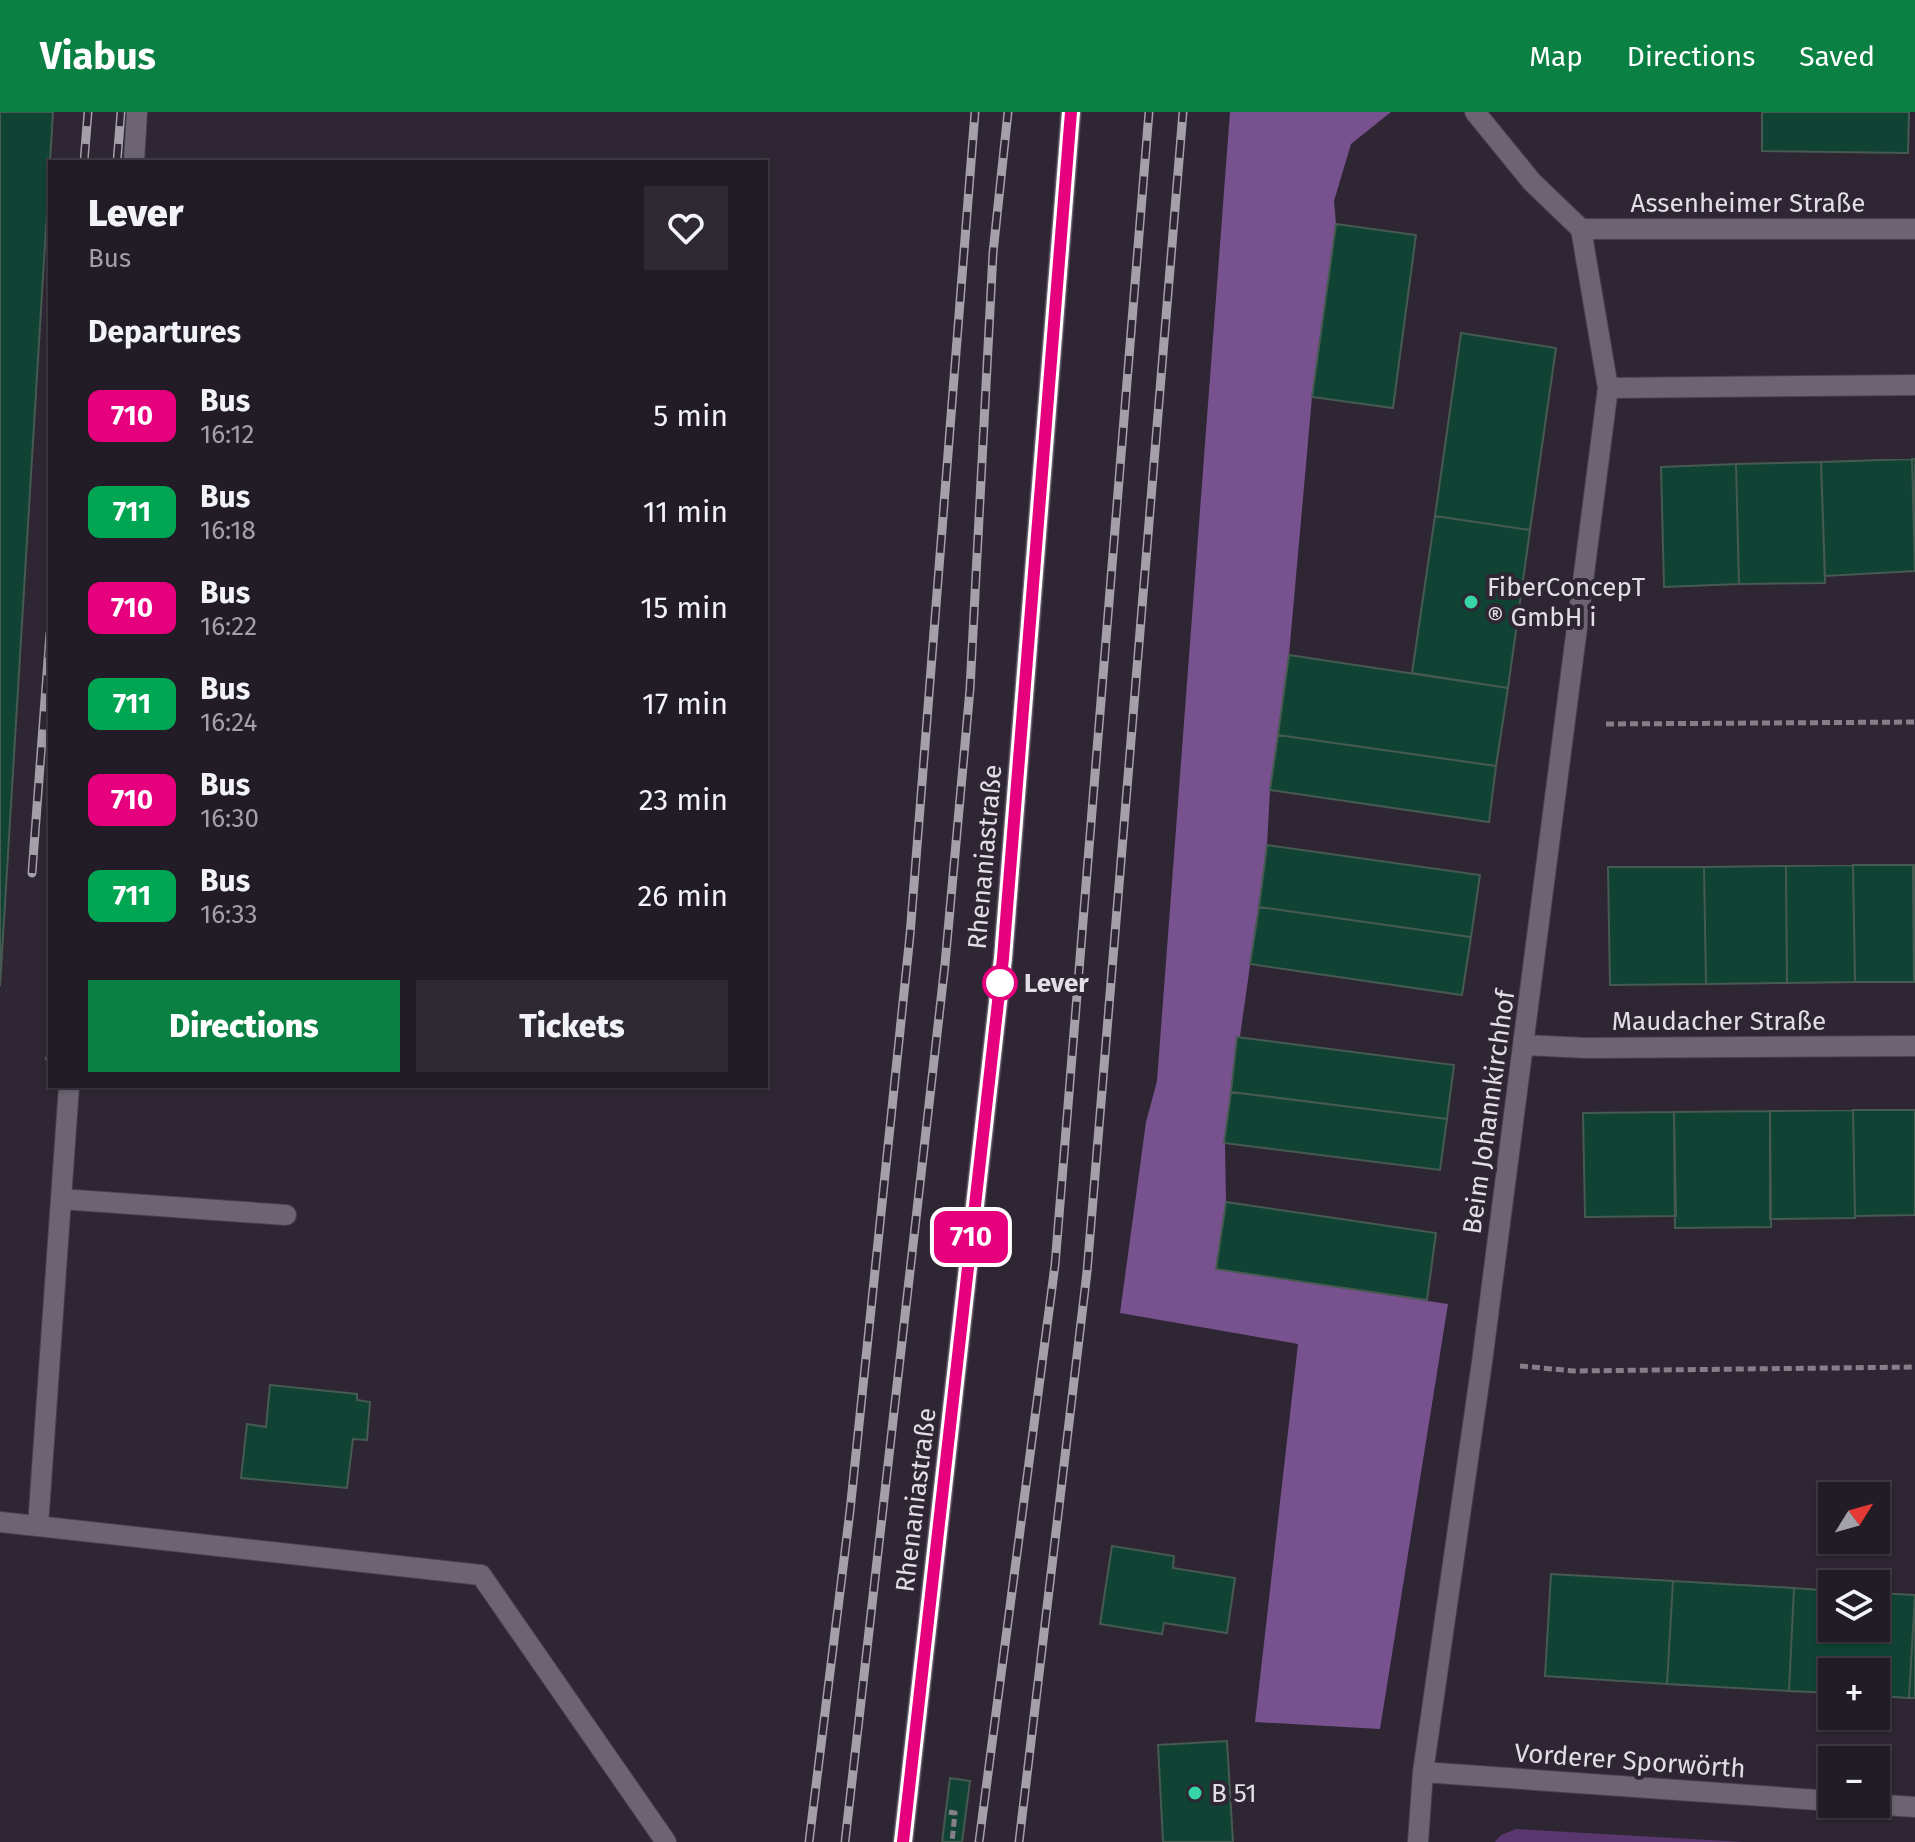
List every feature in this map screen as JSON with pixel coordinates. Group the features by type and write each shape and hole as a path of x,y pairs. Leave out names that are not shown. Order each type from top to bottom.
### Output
{"street":[{"path":"134,160 137,112"},
{"name":"Rhenaniastraße","path":"903,1842 1003,958 1071,112"},
{"path":"1475,112 1532,182 1581,229"},
{"name":"Assenheimer Straße","path":"1581,229 1915,229"},
{"name":"Beim Johannkirchhof","path":"1418,1842 1423,1772 1482,1362 1608,388 1581,229"},
{"path":"1608,388 1915,385"},
{"name":"Maudacher Straße","path":"1524,1045 1586,1048 1915,1046"},
{"path":"38,1526 69,1088"},
{"path":"61,1199 286,1215"},
{"path":"0,1522 481,1575 666,1842"},
{"name":"Vorderer Sporwörth","path":"1423,1772 1818,1800"},
{"path":"1890,1805 1915,1807"}],"path":[{"path":"1565,724 1915,722"},
{"path":"1482,1362 1574,1371 1915,1367"},
{"path":"952,1842 955,1813"}],"shaded area":[{"path":"1230,112 1391,112 1351,144 1334,201 1336,224 1312,397 1289,655 1270,790 1267,845 1225,1143 1226,1202 1217,1269 1448,1304 1380,1729 1255,1722 1298,1344 1120,1313 1146,1122 1157,1081"},
{"path":"1516,1829 1744,1842 1495,1842 1501,1835"}],"building":[{"path":"0,112 53,112 48,160 0,986"},
{"path":"1762,112 1909,112 1908,153 1762,151"},
{"path":"1336,224 1416,235 1393,408 1312,397"},
{"path":"1461,333 1556,348 1530,530 1435,516"},
{"path":"1912,459 1915,459 1915,561"},
{"path":"1912,459 1915,571 1825,576 1821,462"},
{"path":"1821,462 1825,583 1739,584 1736,464"},
{"path":"1736,464 1739,584 1664,587 1661,467"},
{"name":"FiberConcepT ® GmbH i","path":"1435,516 1530,530 1508,688 1412,673"},
{"path":"1289,655 1508,688 1496,766 1278,735"},
{"path":"1278,735 1496,766 1489,822 1270,790"},
{"path":"1267,845 1480,875 1471,937 1259,907"},
{"path":"1853,865 1913,865 1914,982 1855,982"},
{"path":"1853,865 1855,982 1787,983 1786,866"},
{"path":"1913,865 1915,865 1914,982"},
{"path":"1786,866 1787,983 1706,984 1704,867"},
{"path":"1608,867 1704,867 1706,984 1610,985"},
{"path":"1259,907 1471,937 1462,995 1250,964"},
{"path":"1237,1037 1454,1065 1447,1119 1231,1092"},
{"path":"1231,1092 1447,1119 1440,1170 1224,1143"},
{"path":"1853,1110 1915,1110 1915,1215 1855,1216"},
{"path":"1853,1110 1855,1218 1770,1219 1770,1111"},
{"path":"1770,1111 1771,1227 1675,1228 1674,1112"},
{"path":"1674,1112 1676,1216 1585,1217 1583,1113"},
{"path":"1226,1202 1436,1233 1427,1300 1216,1269"},
{"path":"270,1385 357,1394 357,1400 370,1402 367,1440 353,1439 347,1488 241,1478 247,1424 266,1427"},
{"path":"1112,1546 1174,1556 1173,1568 1235,1578 1227,1633 1164,1623 1162,1634 1100,1624"},
{"path":"1551,1574 1673,1581 1667,1684 1545,1676"},
{"path":"1673,1581 1794,1588 1789,1691 1667,1684"},
{"path":"1794,1588 1818,1590 1818,1642 1890,1642 1890,1594 1915,1595 1909,1698 1890,1697 1890,1658 1818,1658 1818,1692 1789,1691"},
{"path":"1915,1595 1915,1698 1909,1698"},
{"name":"B 51","path":"1227,1741 1233,1842 1163,1842 1158,1745"},
{"path":"950,1778 970,1781 962,1842 942,1842"}],"railway":[{"path":"84,160 88,112"},
{"path":"117,160 121,112"},
{"path":"809,1842 850,1511 910,935 975,112"},
{"path":"845,1842 945,964 970,689 993,253 1008,112"},
{"path":"979,1842 1055,1265 1149,112"},
{"path":"1019,1842 1087,1272 1183,112"},
{"path":"32,873 48,660"}],"bus line":[{"name":"710","path":"903,1842 1003,958 1071,112"}],"place":[{"name":"FiberConcepT ® GmbH i","path":"1471,602"},
{"name":"Lever","path":"1000,983"},
{"name":"B 51","path":"1195,1793"}]}
